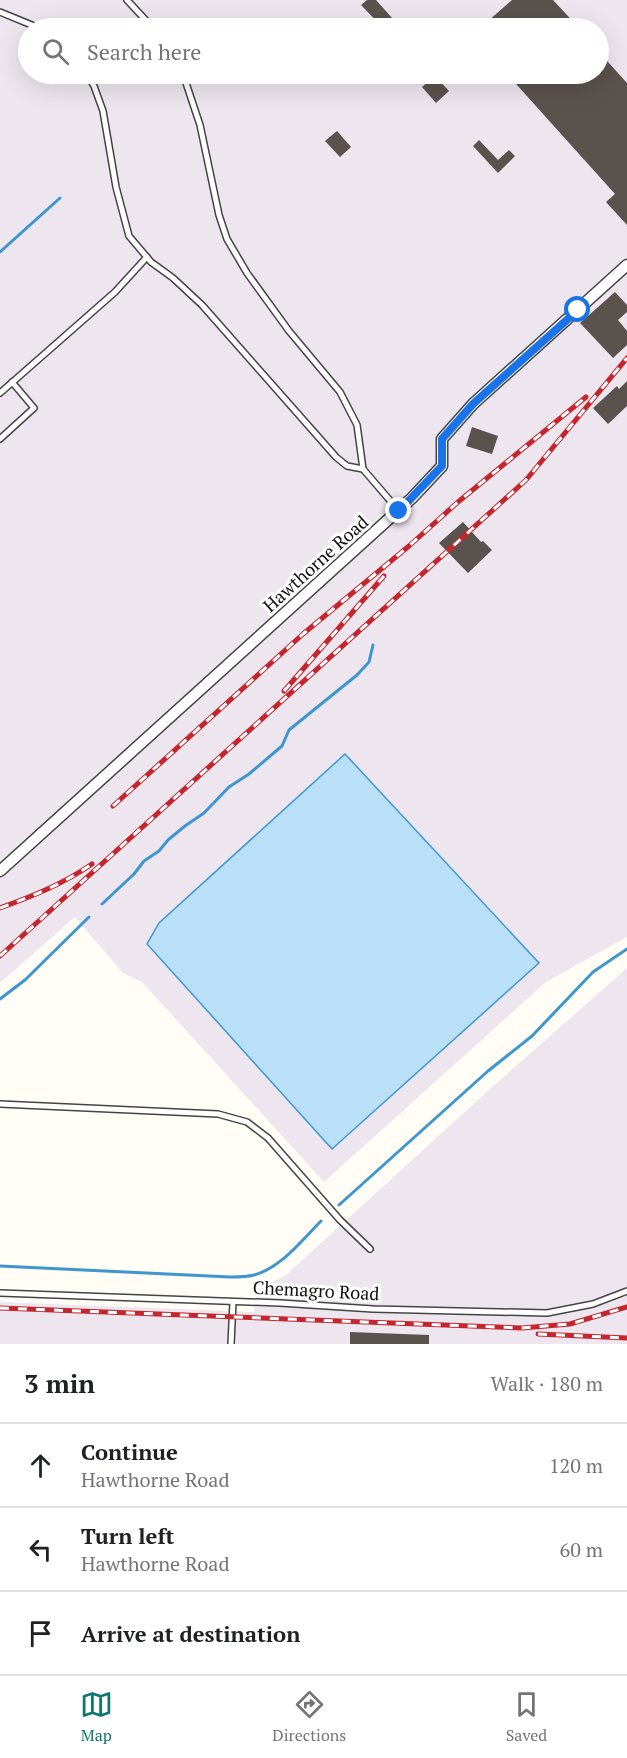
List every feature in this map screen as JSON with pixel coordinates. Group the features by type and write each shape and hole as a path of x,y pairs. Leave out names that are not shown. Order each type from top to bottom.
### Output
{"street":[{"name":"Hawthorne Road","path":"0,871 399,511 442,466 442,439 473,404 627,265"}],"lane":[{"path":"127,0 144,18"},
{"path":"0,12 18,19"},
{"path":"93,84 103,111 116,186 129,236 147,257 202,305 336,457 347,466 363,469"},
{"path":"186,84 200,125 219,214 227,239 247,273 288,331 340,392 357,425 363,469 399,511"},
{"path":"0,393 115,291 147,257"},
{"path":"0,439 34,408 12,382"},
{"path":"0,1104 218,1114 247,1122 268,1138 340,1220 370,1249"},
{"name":"Chemagro Road","path":"0,1293 373,1309 547,1313 593,1304 627,1291"},
{"path":"231,1344 233,1302"}],"shaded area":[{"path":"0,0 627,0 627,937 546,982 324,1182 142,982 123,973 75,917 0,983"},
{"path":"627,968 627,1344 0,1344 0,1302 254,1312 257,1290 286,1275 491,1088"}],"water":[{"path":"345,754 539,963 332,1149 147,944 159,923"}],"building":[{"path":"367,0 376,0 392,18 373,18 361,5"},
{"path":"512,0 553,0 570,18 491,18"},
{"path":"609,63 627,83 627,225 606,202 615,194 516,84 609,84"},
{"path":"426,84 442,84 449,91 436,103 422,87"},
{"path":"337,131 351,147 340,157 325,141"},
{"path":"479,140 498,160 509,150 515,156 498,173 473,146"},
{"path":"615,292 627,305 627,312 618,320 627,331 627,345 613,358 580,323"},
{"path":"627,381 627,406 608,424 593,408 617,386 619,389"},
{"path":"472,427 498,436 492,454 466,446"},
{"path":"463,522 481,542 483,541 492,550 468,573 439,543"},
{"path":"350,1332 429,1335 429,1344 350,1344"}],"waterway":[{"path":"0,252 60,198"},
{"path":"102,904 134,874 144,861 204,813 229,787 249,774 282,746 289,730 357,675 369,662 373,645"},
{"path":"0,999 25,980 89,917"},
{"path":"339,1205 488,1071 532,1036 593,972 627,949"},
{"path":"0,1266 248,1276 264,1271 282,1260 321,1221"}],"railway":[{"path":"0,956 526,480 627,358"},
{"path":"113,806 303,634 586,397"},
{"path":"284,691 384,576"},
{"path":"0,908 48,889 92,864"},
{"path":"0,1308 522,1328 570,1324 627,1307"},
{"path":"538,1334 627,1338"}],"route":[{"path":"399,511 442,466 442,439 473,404 578,310"}]}
